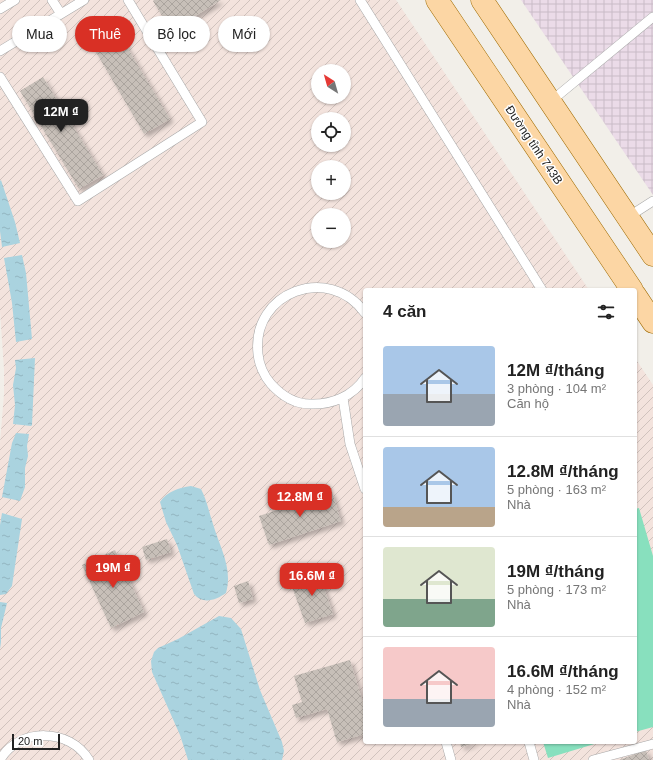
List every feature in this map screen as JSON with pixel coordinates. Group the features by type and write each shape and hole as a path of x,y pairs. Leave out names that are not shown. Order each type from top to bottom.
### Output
{"main road":[{"name":"Đường tỉnh 743B","path":"437,0 631,288"},
{"path":"482,0 653,255"},
{"path":"637,298 653,322"}],"lane":[{"path":"0,9 15,0"},
{"path":"52,0 61,14"},
{"path":"0,51 84,0"},
{"path":"0,77 78,201 202,122 128,0"},
{"path":"360,0 541,288"},
{"path":"550,102 653,17"},
{"path":"628,217 653,201"},
{"path":"363,310 351,298 341,292 324,288 306,288 295,291 284,296 267,313 258,335 257,347 262,370 268,381 281,393 297,402 308,404 332,402 353,392 363,380"},
{"path":"343,398 350,444 363,483"},
{"path":"0,760 9,748 28,737 50,735 71,742 80,749 89,760"},
{"path":"447,744 452,760"},
{"path":"530,744 534,760"},
{"path":"593,760 653,744"}],"shaded area":[{"path":"0,0 396,0 588,288 363,288 363,744 637,744 637,361 653,385 653,760 0,760 0,443 4,394 4,369 0,311"},
{"path":"521,0 653,0 653,195"}],"green space":[{"path":"637,508 639,508 653,556 653,727 637,731"},
{"path":"544,744 594,744 548,758"}],"water":[{"path":"1,180 15,222 20,243 2,247 0,231"},
{"path":"22,255 26,273 32,339 16,342 12,303 4,258"},
{"path":"35,358 32,425 13,424 15,405 13,385 16,368 15,360"},
{"path":"16,433 29,434 27,446 28,456 25,468 25,487 20,501 2,497 12,443"},
{"path":"191,486 201,489 203,493 227,567 228,584 226,593 218,598 210,600 201,599 194,594 177,545 166,522 160,502 166,495 178,489"},
{"path":"2,513 22,519 12,586 6,594 0,595 0,525"},
{"path":"0,602 7,603 1,628 0,649"},
{"path":"219,616 231,618 241,629 260,690 282,742 284,751 282,760 188,760 180,735 152,672 151,661 154,652 158,648 178,639"}],"building":[{"path":"221,0 195,16 162,16 153,1"},
{"path":"96,52 130,52 170,119 144,134"},
{"path":"43,77 103,175 79,189 20,91"},
{"path":"332,492 341,521 269,545 259,516"},
{"path":"167,539 171,552 146,560 142,547"},
{"path":"115,550 144,612 111,628 82,565"},
{"path":"318,571 333,614 305,623 290,581"},
{"path":"248,581 253,599 239,603 234,586"},
{"path":"350,660 363,703 363,735 337,742 327,709 296,718 292,705 302,702 294,676"},
{"path":"460,744 471,744 461,747"},
{"path":"646,750 649,760 619,760"}]}
